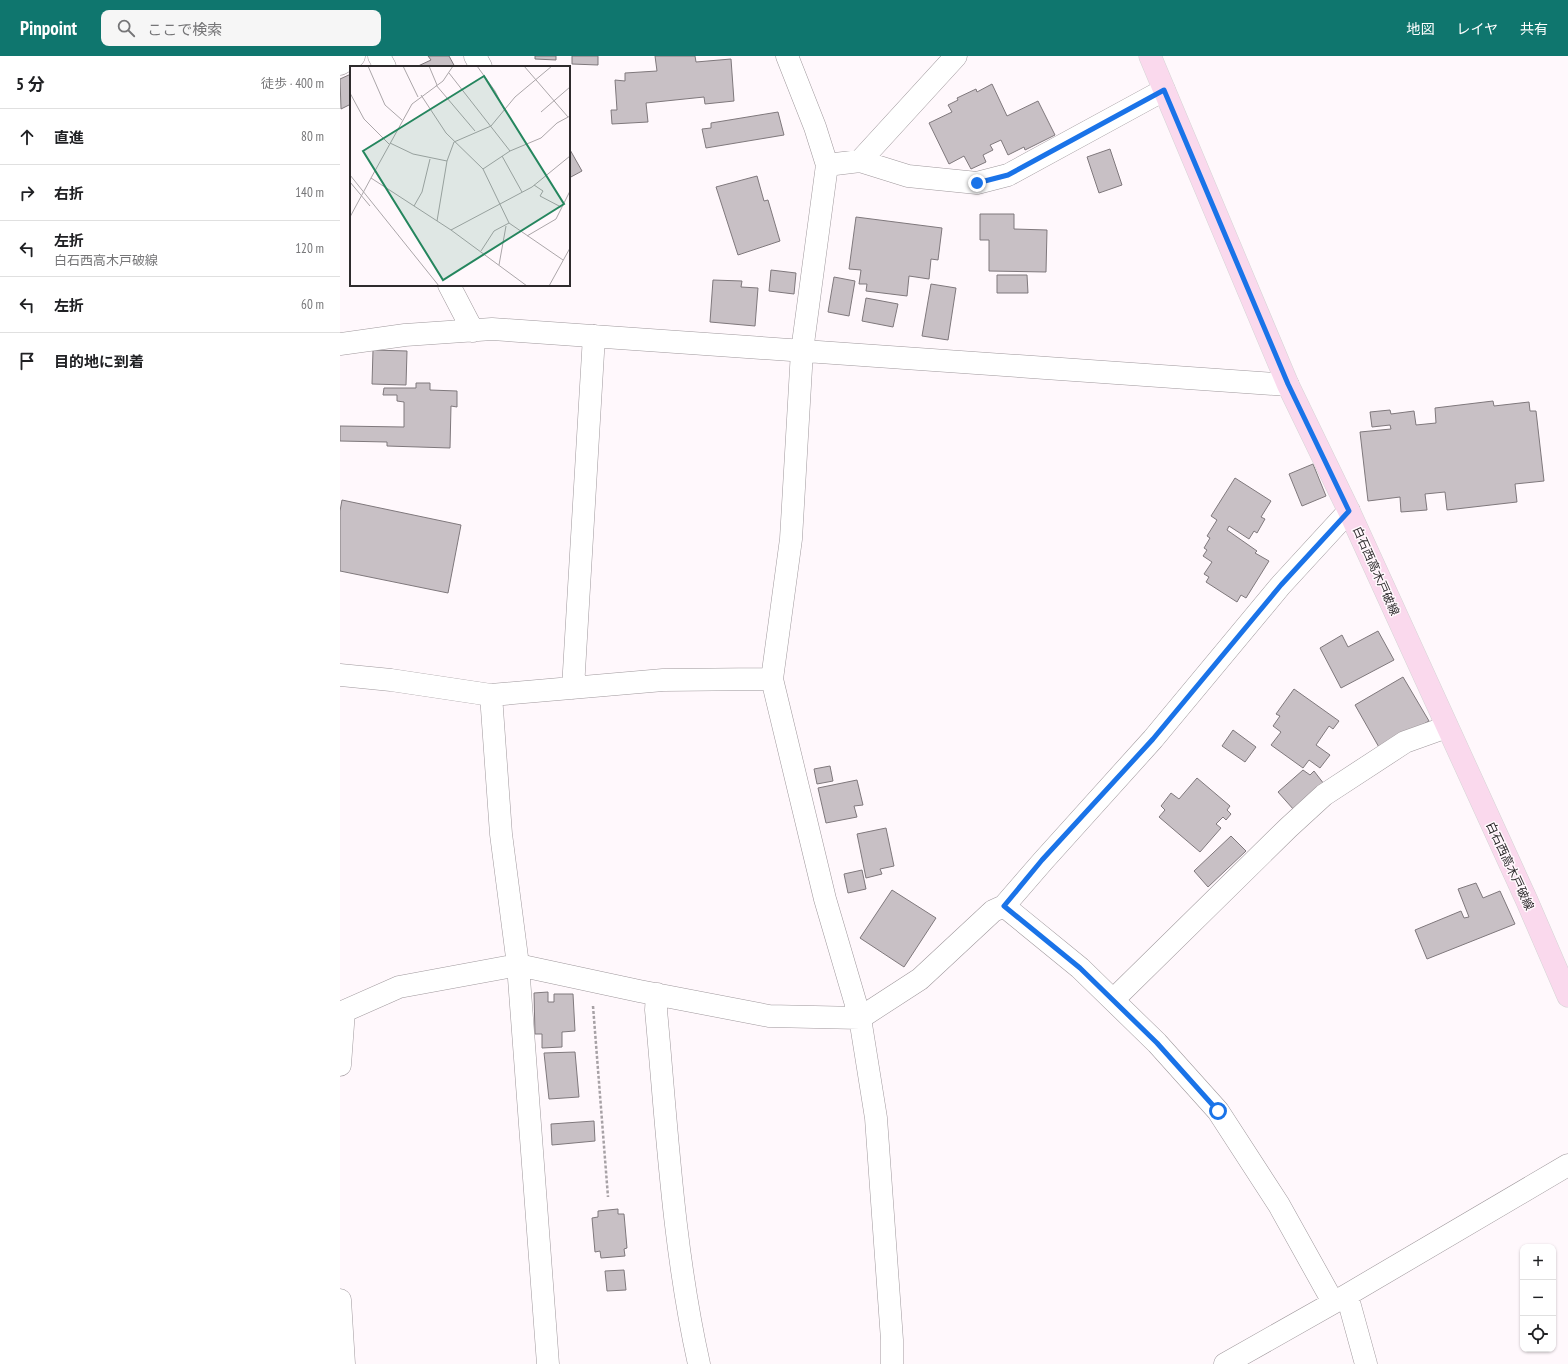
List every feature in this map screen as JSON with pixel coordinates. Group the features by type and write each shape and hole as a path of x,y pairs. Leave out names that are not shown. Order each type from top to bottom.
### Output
{"main road":[{"name":"白石西高木戸破線","path":"1150,56 1288,384 1349,511 1446,727 1527,901 1568,996"}],"street":[{"path":"340,64 354,56"},
{"path":"379,56 384,66"},
{"path":"475,56 480,66"},
{"path":"787,56 815,127 827,165 802,351 791,540 772,679 783,729 826,899 860,1018 876,1118 892,1340 892,1364"},
{"path":"860,160 956,56"},
{"path":"827,165 860,160 908,176 977,183 1008,175 1164,90"},
{"path":"450,286 473,331"},
{"path":"340,344 405,335 492,329 1288,384"},
{"path":"572,688 594,336"},
{"path":"340,1064 342,1012 399,987 518,965 769,1016 860,1018 920,979 993,911 1004,906 1042,860 1153,739 1281,585 1349,511"},
{"path":"340,674 491,695 663,680 772,679"},
{"path":"491,695 502,834 518,965 548,1364"},
{"path":"1113,1000 1282,834 1324,795 1405,742 1446,727"},
{"path":"1004,906 1080,968 1157,1043 1218,1111 1340,1298 1366,1364"},
{"path":"657,994 656,1010 673,1195 689,1320 699,1364"},
{"path":"1225,1364 1568,1165"},
{"path":"340,1300 344,1364"}],"path":[{"path":"591,981 608,1197"}],"building":[{"path":"428,56 449,56 454,66 418,66 431,60"},
{"path":"535,56 556,56 556,60 535,59"},
{"path":"572,56 598,56 598,65 572,64"},
{"path":"655,56 695,56 696,62 731,59 734,101 705,104 704,97 646,103 648,122 612,124 611,110 617,110 615,80 625,81 625,73 657,71"},
{"path":"350,74 350,104 341,109 340,79"},
{"path":"992,84 1007,116 1038,101 1055,135 1025,150 1024,147 1008,155 1001,140 990,145 993,150 983,155 986,162 971,169 964,156 949,164 929,123 952,112 948,105 958,100 957,98 976,89 977,92"},
{"path":"778,112 784,135 706,148 702,129 711,128 711,123"},
{"path":"1110,149 1122,185 1099,193 1087,157"},
{"path":"570,150 582,171 570,177"},
{"path":"757,176 764,201 768,200 780,241 738,255 716,187"},
{"path":"980,214 1014,214 1014,229 1047,230 1046,272 989,271 989,240 980,240"},
{"path":"856,217 942,228 938,260 931,259 929,279 909,276 907,296 866,291 867,284 859,284 861,270 849,269"},
{"path":"771,270 796,273 794,294 769,291"},
{"path":"997,275 1027,275 1028,293 997,293"},
{"path":"834,277 855,281 849,316 828,312"},
{"path":"713,280 742,281 741,287 758,288 755,326 710,322"},
{"path":"931,284 956,288 948,340 922,336"},
{"path":"866,298 898,304 893,327 862,321"},
{"path":"373,350 407,351 406,385 372,384"},
{"path":"416,383 430,383 430,390 457,391 457,407 451,406 450,448 387,446 387,442 340,441 340,426 404,427 404,402 397,401 397,395 383,395 384,388 416,388"},
{"path":"1493,401 1494,406 1529,402 1530,411 1536,411 1544,481 1515,484 1517,502 1447,510 1445,492 1425,494 1427,510 1401,512 1400,497 1368,501 1360,432 1391,429 1390,425 1372,427 1370,412 1390,410 1391,414 1414,411 1416,425 1436,423 1435,408"},
{"path":"1313,464 1326,496 1302,506 1289,474"},
{"path":"1235,478 1271,501 1261,517 1265,519 1257,533 1254,531 1249,539 1229,526 1227,530 1257,551 1255,553 1269,561 1246,598 1241,595 1237,602 1206,582 1209,577 1204,574 1212,562 1203,556 1207,550 1204,548 1210,538 1207,536 1217,520 1211,516"},
{"path":"342,500 461,525 448,593 340,571 340,511"},
{"path":"1378,631 1394,660 1341,688 1320,648 1342,635 1348,647"},
{"path":"1403,677 1429,721 1380,749 1355,705"},
{"path":"1294,689 1339,721 1333,729 1329,726 1316,745 1330,755 1320,768 1309,760 1303,768 1271,745 1281,732 1273,726 1280,716 1276,714"},
{"path":"1233,730 1256,747 1245,762 1222,746"},
{"path":"830,766 833,781 817,784 814,769"},
{"path":"1303,770 1310,775 1314,771 1324,784 1294,810 1278,792"},
{"path":"1197,778 1230,806 1227,810 1231,814 1226,820 1223,817 1216,824 1221,828 1200,852 1159,817 1165,810 1161,806 1171,793 1179,799"},
{"path":"857,780 863,805 854,806 857,817 826,823 818,788"},
{"path":"886,828 894,866 880,869 882,874 866,878 857,834"},
{"path":"1231,836 1246,851 1208,887 1194,871"},
{"path":"862,870 866,889 848,893 844,874"},
{"path":"1476,883 1483,898 1500,891 1515,924 1427,959 1415,930 1461,911 1464,918 1469,917 1458,889"},
{"path":"892,890 936,918 904,967 860,938"},
{"path":"548,992 548,1002 554,1002 554,994 573,994 575,1031 562,1032 562,1047 542,1048 542,1034 535,1034 534,993"},
{"path":"575,1052 579,1097 549,1099 544,1053"},
{"path":"594,1121 595,1141 552,1145 551,1124"},
{"path":"618,1209 618,1214 624,1214 627,1248 624,1249 625,1256 601,1258 600,1251 595,1252 592,1218 598,1217 598,1211"},
{"path":"624,1270 626,1290 607,1291 605,1271"}],"route":[{"path":"977,183 1008,175 1164,90 1288,384 1349,511 1281,585 1153,739 1042,860 1004,906 1080,968 1157,1043 1218,1111"}]}
